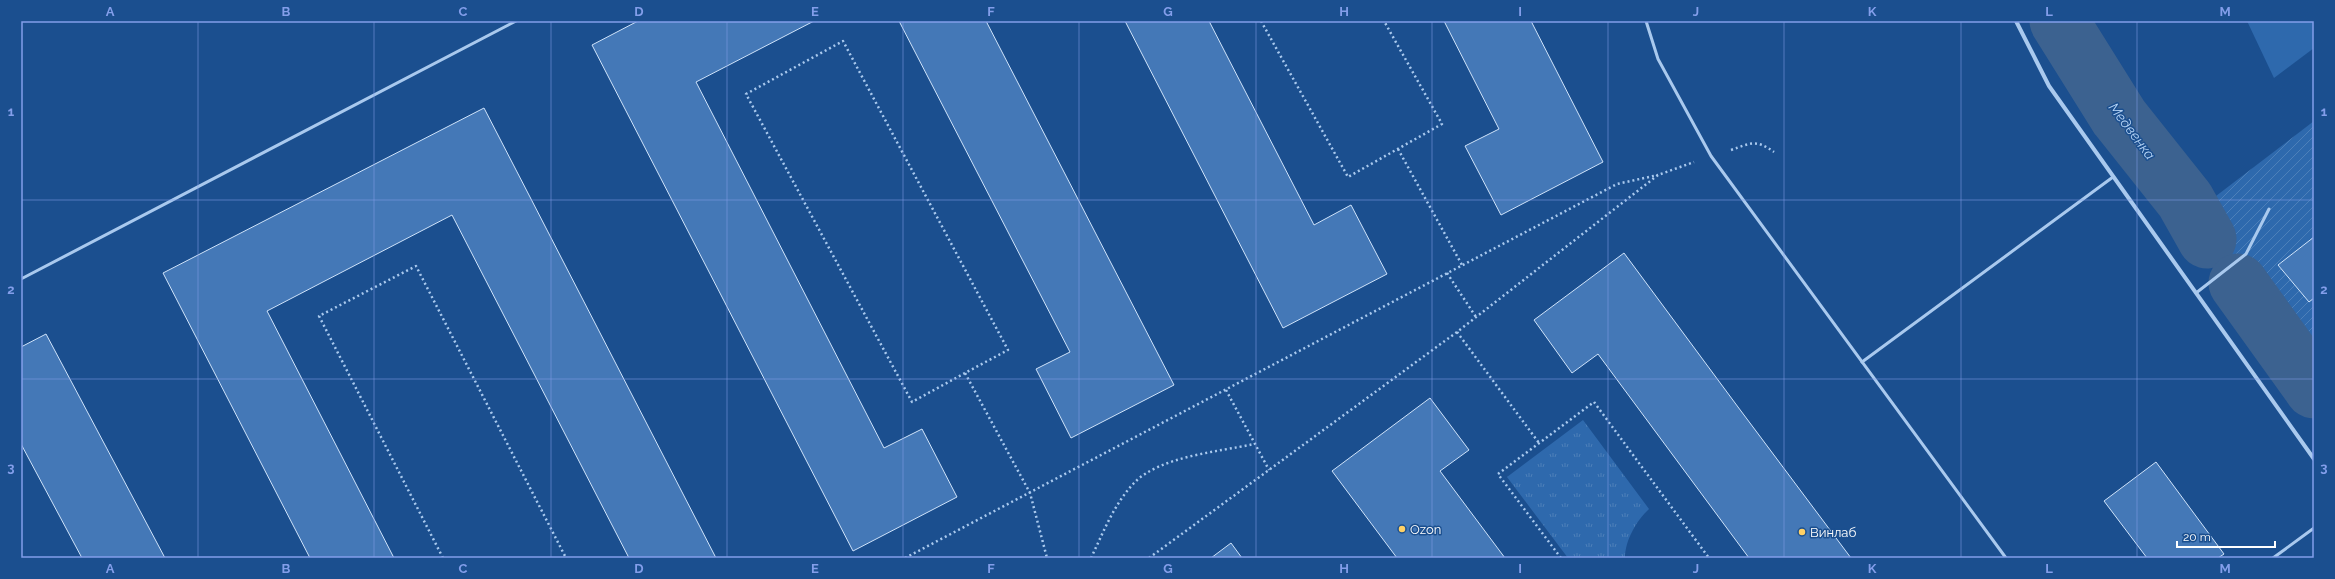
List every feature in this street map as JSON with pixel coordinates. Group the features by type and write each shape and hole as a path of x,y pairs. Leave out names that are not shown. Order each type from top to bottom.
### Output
{"street":[{"path":"2016,21 2049,86 2314,459"}],"lane":[{"path":"21,279 516,21"},
{"path":"1646,21 1658,59 1711,156 2006,558"},
{"path":"1862,362 2113,177"},
{"path":"2196,293 2246,254 2270,209"},
{"path":"2273,558 2314,528"}],"path":[{"path":"1261,21 1348,177 1442,124 1384,21"},
{"path":"843,41 1008,350 965,373 912,402 746,94 843,41"},
{"path":"905,558 1617,184 1658,175 1754,142 1765,145 1774,152"},
{"path":"1398,149 1462,265"},
{"path":"1149,558 1476,317 1658,175"},
{"path":"443,558 319,316 416,266 566,558"},
{"path":"1447,273 1476,317"},
{"path":"1456,332 1539,443"},
{"path":"965,373 1030,493 1047,558"},
{"path":"1226,390 1269,470"},
{"path":"1561,558 1498,474 1594,402 1709,558"},
{"path":"1091,558 1120,503 1134,483 1147,473 1166,463 1254,444"}],"green space":[{"path":"2247,21 2314,21 2314,48 2274,78"},
{"path":"2314,121 2314,374 2199,209"},
{"path":"1583,420 1649,509 1640,519 1629,537 1625,558 1568,558 1507,477"}],"building":[{"path":"638,21 814,21 696,82 884,448 922,429 957,497 853,551 592,45"},
{"path":"899,21 986,21 1174,385 1071,438 1036,369 1070,352"},
{"path":"1125,21 1209,21 1314,225 1351,205 1387,274 1283,328"},
{"path":"1444,21 1531,21 1603,162 1501,215 1465,146 1499,129"},
{"path":"484,108 716,558 629,558 452,215 267,311 394,558 310,558 163,273"},
{"path":"2314,237 2314,298 2309,302 2278,265"},
{"path":"1624,253 1851,558 1749,558 1598,354 1572,373 1534,320"},
{"path":"46,334 165,558 82,558 21,444 21,347"},
{"path":"1430,398 1469,450 1440,471 1505,558 1397,558 1332,471"},
{"path":"2156,462 2224,554 2218,558 2147,558 2104,501"},
{"path":"1231,543 1242,558 1211,558"}],"waterway":[{"name":"Медвенка","path":"2059,21 2119,117 2185,200 2207,239"},
{"name":"Медвенка","path":"2238,283 2314,389"}],"place":[{"name":"Ozon","path":"1402,529"},
{"name":"Винлаб","path":"1802,532"}]}
